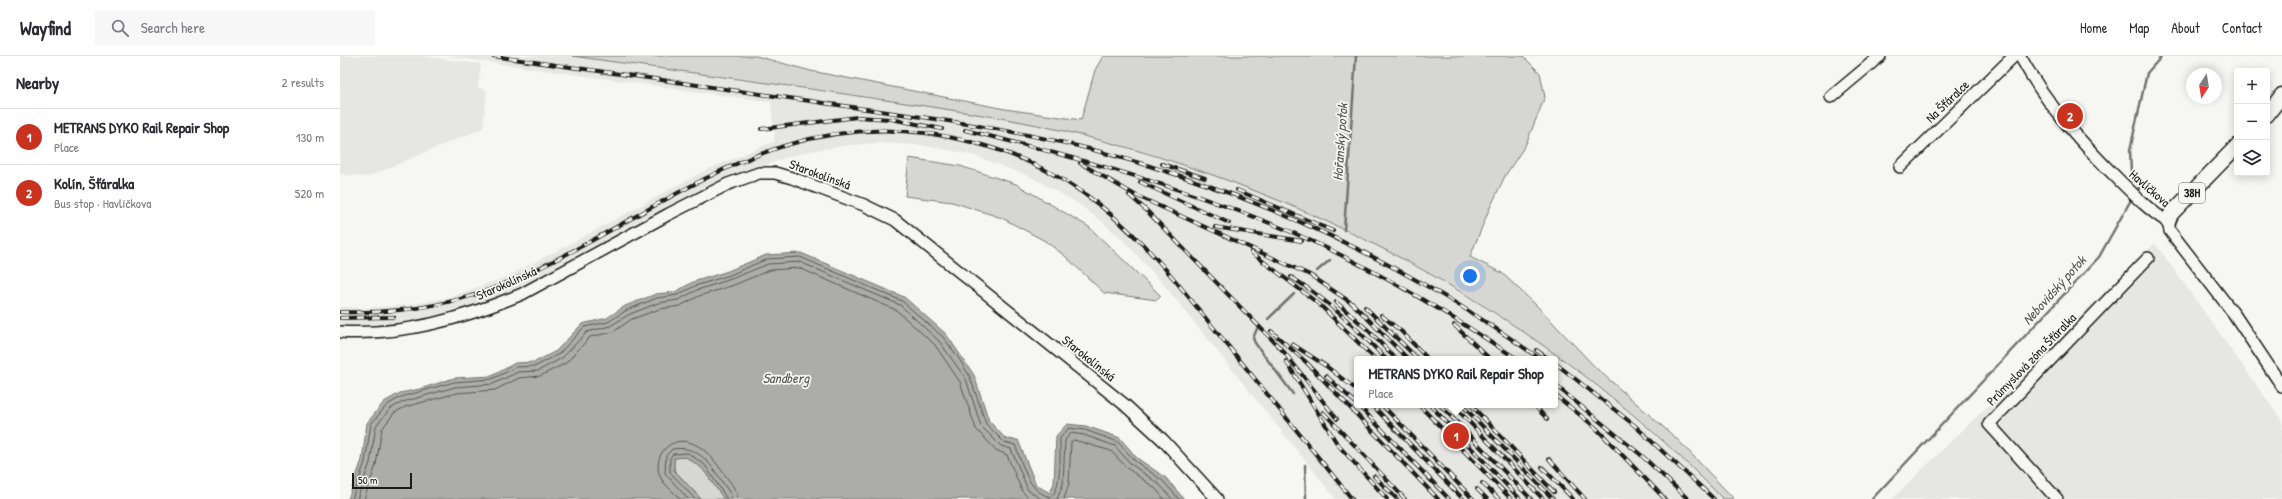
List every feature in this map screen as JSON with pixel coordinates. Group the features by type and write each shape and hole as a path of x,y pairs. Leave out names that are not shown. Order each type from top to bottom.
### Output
{"main road":[{"path":"2270,113 2282,95"},
{"path":"2270,115 2282,106"},
{"path":"2270,116 2282,111"},
{"name":"38H","path":"2168,222 2171,214 2234,149"}],"street":[{"path":"1831,97 1880,56"},
{"name":"Na Šťáralce","path":"1900,167 2014,56"},
{"name":"Havlíčkova","path":"2020,56 2051,106 2095,157 2141,202 2168,222 2170,231 2234,314 2282,386"},
{"name":"Starokolínská","path":"340,332 363,333 401,330 438,323 498,304 529,290 669,214 728,184 759,173 775,173 792,178 869,208 895,220 912,232 1124,405 1163,440 1217,499"},
{"name":"Průmyslová zóna Šťáralka","path":"2057,499 1989,424 2148,258"}],"shaded area":[{"path":"340,56 421,56 481,64 478,88 487,90 483,128 367,177 340,174"},
{"path":"445,56 572,56 987,115 1078,134 1205,172 1287,203 1393,254 1468,297 1539,343 1556,356 1354,356 1354,408 1558,408 1558,357 1609,396 1676,454 1723,499 1336,499 1165,286 1123,240 1101,221 1077,203 1031,177 973,155 921,145 877,143 851,145 810,151 781,159 712,187 513,293 454,314 411,322 389,325 340,325 340,307 367,308 408,305 450,297 506,277 704,171 775,141 771,102"},
{"path":"572,56 756,56 811,71 1005,109 1081,120 1095,70 1103,56 1523,56 1540,73 1545,97 1526,144 1505,176 1488,212 1470,257 1502,273 1536,305 1596,368 1678,440 1734,499 1723,499 1656,434 1558,356 1507,321 1427,272 1344,229 1258,192 1170,161 1080,135 1037,125 971,113"},
{"path":"909,158 960,166 1016,184 1089,227 1161,296 1157,300 1104,293 1065,256 1045,241 1002,218 952,202 905,196"},
{"path":"2155,243 2282,421 2282,499 1892,499"},
{"path":"686,457 702,468 724,499 701,499 674,470 674,458"}],"water":[{"name":"Sandberg","path":"801,253 904,297 946,334 974,375 989,421 1006,439 1018,440 1036,485 1050,493 1054,483 1056,436 1067,424 1086,426 1120,438 1137,458 1166,478 1184,499 724,499 702,468 686,457 674,458 674,470 701,499 348,499 362,460 367,423 384,402 400,393 420,389 454,378 492,376 515,363 535,362 556,351 582,324 607,318 625,306 656,294 675,292 693,282 728,271 766,255"}],"waterway":[{"name":"Hořanský potok","path":"1344,230 1356,56"},
{"name":"Nebovidský potok","path":"2135,192 2140,187 2131,172 2130,150 2147,73 2162,56"},
{"name":"Nebovidský potok","path":"1872,499 2099,257 2132,198"},
{"name":"Hořanský potok","path":"1317,271 1330,260"},
{"name":"Hořanský potok","path":"1268,319 1294,294"},
{"name":"Hořanský potok","path":"1257,329 1253,338 1255,343 1293,394"},
{"name":"Hořanský potok","path":"1305,465 1306,499"}],"railway":[{"path":"493,56 960,123 1066,143 1101,152 1160,169 1217,189 1274,211 1330,236 1438,292 1536,356"},
{"path":"761,129 857,117 891,119 942,129"},
{"path":"965,130 1123,172 1201,197 1277,226 1339,254 1400,286 1512,356"},
{"path":"340,312 384,311 427,306 449,302 491,289 568,254 675,194 727,168 781,147 839,133 900,131 967,141 999,150 1056,176 1082,192 1130,231 1174,279 1352,499"},
{"path":"1080,163 1135,195 1310,275 1353,304 1405,356"},
{"path":"1162,164 1205,178"},
{"path":"1140,182 1229,223"},
{"path":"1237,190 1333,231"},
{"path":"1129,195 1146,210 1284,352 1337,419"},
{"path":"1215,227 1302,241"},
{"path":"1251,252 1320,305 1372,356"},
{"path":"1291,277 1317,295 1353,325 1383,356"},
{"path":"1336,302 1368,330 1393,356"},
{"path":"1365,307 1415,356"},
{"path":"1381,315 1402,332 1425,356"},
{"path":"340,318 394,317"},
{"path":"1454,325 1487,356"},
{"path":"1271,331 1307,363 1438,499"},
{"path":"1292,344 1326,366 1354,388"},
{"path":"1536,350 1545,356"},
{"path":"1286,361 1338,445 1387,499"},
{"path":"1558,365 1634,425 1714,499"},
{"path":"1326,376 1354,401"},
{"path":"1558,387 1641,455 1688,499"},
{"path":"1558,397 1595,427 1665,499"},
{"path":"1361,408 1449,499"},
{"path":"1375,408 1463,499"},
{"path":"1385,408 1473,499"},
{"path":"1422,408 1511,499"},
{"path":"1433,408 1520,499"},
{"path":"1443,408 1531,499"},
{"path":"1456,408 1543,499"},
{"path":"1465,408 1553,499"},
{"path":"1474,408 1554,492"},
{"path":"1537,408 1547,419"},
{"path":"1323,412 1405,499"},
{"path":"1549,459 1585,499"},
{"path":"1542,467 1573,499"},
{"path":"1374,476 1397,499"},
{"path":"1482,483 1499,499"},
{"path":"1477,489 1487,499"}],"place":[{"name":"Kolín, Šťáralka","path":"2070,116"},
{"name":"METRANS DYKO Rail Repair Shop","path":"1456,436"}]}
